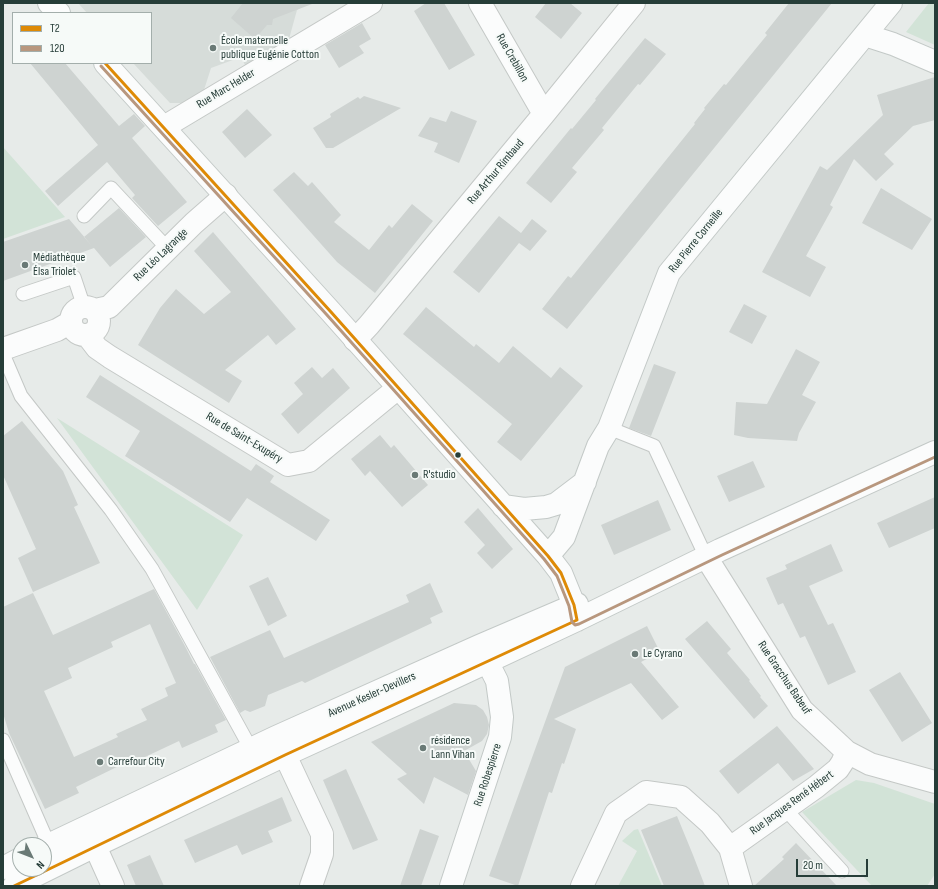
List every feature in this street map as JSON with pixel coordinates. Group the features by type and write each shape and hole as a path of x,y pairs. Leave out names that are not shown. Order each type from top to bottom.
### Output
{"street":[{"path":"49,3 57,12"},
{"name":"Rue Marc Helder","path":"164,127 371,3"},
{"name":"Rue Crebillon","path":"480,3 544,114"},
{"name":"Rue Arthur Rimbaud","path":"355,340 544,114 634,3"},
{"name":"Rue Pierre Corneille","path":"548,556 564,537 598,446 609,428 669,273 891,3"},
{"path":"865,35 893,44 935,62"},
{"path":"106,64 226,195 548,556 561,573 576,613"},
{"name":"Rue Léo Lagrange","path":"3,349 57,330 109,307 168,248 226,195"},
{"name":"Rue de Saint-Exupéry","path":"84,319 97,348 288,465 309,461 398,388"},
{"name":"Avenue Kesler-Devillers","path":"14,886 95,846 281,746 483,654 706,557 935,452"},
{"path":"502,506 524,509 556,504 584,482"},
{"name":"Rue Gracchus Babeuf","path":"706,557 802,710 847,752 870,764 935,782"},
{"name":"Rue Robespierre","path":"451,886 500,737 502,717 497,681 483,654"},
{"path":"281,746 322,834 322,854 311,886"},
{"name":"Avenue Kesler-Devillers","path":"52,843 251,749 281,746"},
{"name":"Rue Jacques René Hébert","path":"730,848 816,787 838,769 847,752"},
{"path":"582,886 616,813 646,792 681,797 710,823 730,848 741,886"},
{"path":"95,846 113,886"},
{"path":"3,868 12,863"}],"lane":[{"path":"84,216 111,188 168,248"},
{"path":"23,294 74,277 84,319"},
{"path":"3,354 21,396 111,510 152,569 251,749"},
{"path":"609,428 654,446 706,557"},
{"path":"3,740 42,837"},
{"path":"785,809 842,871"}],"shaded area":[{"name":"École maternelle publique Eugénie Cotton","path":"78,3 309,3 297,10 289,39 246,67 241,57 211,68 203,93 182,103 170,103 134,64 152,64 152,12 86,12"}],"green space":[{"path":"929,3 935,3 935,45 906,32"},
{"path":"3,147 65,217 3,239"},
{"path":"57,418 243,535 197,610"},
{"path":"856,780 874,783 935,804 935,874 927,886 872,886 802,812"},
{"path":"638,829 662,886 618,886 637,851 622,841 634,830"}],"building":[{"path":"243,3 312,4 273,19 272,25 267,25 255,39 231,18"},
{"path":"426,3 444,3 475,55 449,70 414,11"},
{"path":"546,3 570,3 582,13 561,39 535,17"},
{"path":"789,3 832,3 567,329 542,309 568,276 571,278 695,124 694,123 705,109 704,108 724,84 726,85 767,35 765,33"},
{"path":"362,23 371,39 359,46 364,53 339,68 325,45"},
{"path":"645,38 666,54 640,85 638,84 602,128 604,130 572,168 577,172 551,203 526,183 596,100 595,99"},
{"path":"31,64 66,64 119,126 134,114 145,126 132,138 187,202 158,226 132,198 135,195 107,162 58,206 45,191 98,145"},
{"path":"935,77 935,120 913,126 884,154 894,164 876,181 854,159 830,205 833,207 806,256 826,267 810,297 762,272 820,166 827,170 883,115 877,95"},
{"path":"364,96 401,108 333,148 326,148 313,128 331,117 330,114 358,97 360,99"},
{"path":"247,109 272,135 245,158 222,132"},
{"path":"451,111 477,121 459,163 434,152 438,143 418,136 430,117 446,122"},
{"path":"294,172 308,186 312,182 341,215 334,222 369,250 389,225 392,228 412,204 433,221 375,293 337,262 273,190"},
{"path":"881,188 932,219 912,250 862,223"},
{"name":"Médiathèque Élsa Triolet","path":"119,208 146,237 110,267 94,248 3,281 3,242 69,219 84,237"},
{"path":"499,216 521,233 532,219 547,231 530,251 519,243 479,293 453,272"},
{"path":"213,232 296,329 276,345 268,335 225,370 242,381 229,403 138,345 160,308 176,289 204,314 231,292 194,251"},
{"path":"744,304 767,316 752,344 729,332"},
{"path":"426,307 474,347 476,344 499,363 513,346 551,378 560,367 583,386 521,461 497,442 512,424 403,334"},
{"path":"796,349 820,362 802,395 816,402 799,433 797,441 748,438 734,435 736,402 767,404"},
{"path":"654,364 676,372 651,436 629,428"},
{"path":"312,367 322,378 333,368 350,388 298,434 281,414 303,394 294,383"},
{"path":"100,375 251,471 256,464 274,476 270,482 330,520 316,541 247,498 230,522 125,456 140,431 86,397"},
{"path":"22,421 63,471 78,505 74,507 100,563 33,592 18,558 36,549 3,475 3,436"},
{"path":"380,435 391,448 394,445 428,485 402,507 370,471 365,476 351,459"},
{"path":"753,461 765,487 729,502 717,476"},
{"path":"935,497 935,528 889,548 877,523"},
{"path":"658,500 671,530 614,555 601,525"},
{"path":"478,508 513,549 492,569 477,553 485,545 464,522"},
{"path":"831,544 843,571 809,586 828,625 833,623 856,672 828,685 805,636 800,638 783,603 778,605 766,578 787,569 785,565"},
{"path":"268,577 287,616 268,626 249,586"},
{"path":"430,583 443,612 430,618 432,623 305,683 302,681 268,695 265,706 250,712 245,710 240,713 210,657 270,630 284,658 409,602 406,595"},
{"path":"154,589 226,720 215,725 218,732 182,748 179,741 130,764 129,761 76,787 79,793 45,809 9,733 3,713 3,607 33,593 53,635","holes":["150,624 176,683 165,688 168,696 141,709 147,720 116,734 118,737 74,757 44,691 72,678 68,668 113,647 111,642"]},
{"path":"707,621 731,649 727,653 750,680 749,681 761,696 760,697 768,706 754,719 685,639"},
{"path":"647,626 660,652 641,662 679,707 662,720 631,683 554,719 576,729 552,793 549,792 518,886 489,876 565,667"},
{"path":"900,672 932,723 902,742 869,690"},
{"name":"résidence Lann Vihan","path":"454,703 476,705 483,710 489,725 487,734 482,741 464,751 476,771 468,795 434,777 424,804 397,779 407,774 371,742"},
{"path":"777,726 814,769 793,781 778,763 738,794 719,771"},
{"path":"346,769 378,840 353,850 323,780"},
{"path":"282,797 292,821 268,831 273,842 242,855 237,845 195,863 184,840"},
{"path":"677,816 705,886 664,886 641,830"},
{"path":"420,829 439,836 421,886 400,886"},
{"path":"796,843 837,886 754,886 784,859 782,857"},
{"path":"150,855 164,886 136,886 127,865"}],"transit line":[{"name":"T2","path":"14,886 285,755 577,620 574,605 561,573 548,556 331,312 106,64"},
{"name":"120","path":"101,66 327,315 544,559 557,576 569,606 572,622 575,625 722,555 935,457"}],"place":[{"name":"École maternelle publique Eugénie Cotton","path":"213,48"},
{"name":"Médiathèque Élsa Triolet","path":"25,265"},
{"name":"R'studio","path":"415,475"},
{"name":"Le Cyrano","path":"635,654"},
{"name":"résidence Lann Vihan","path":"423,748"},
{"name":"Carrefour City","path":"100,762"}]}
